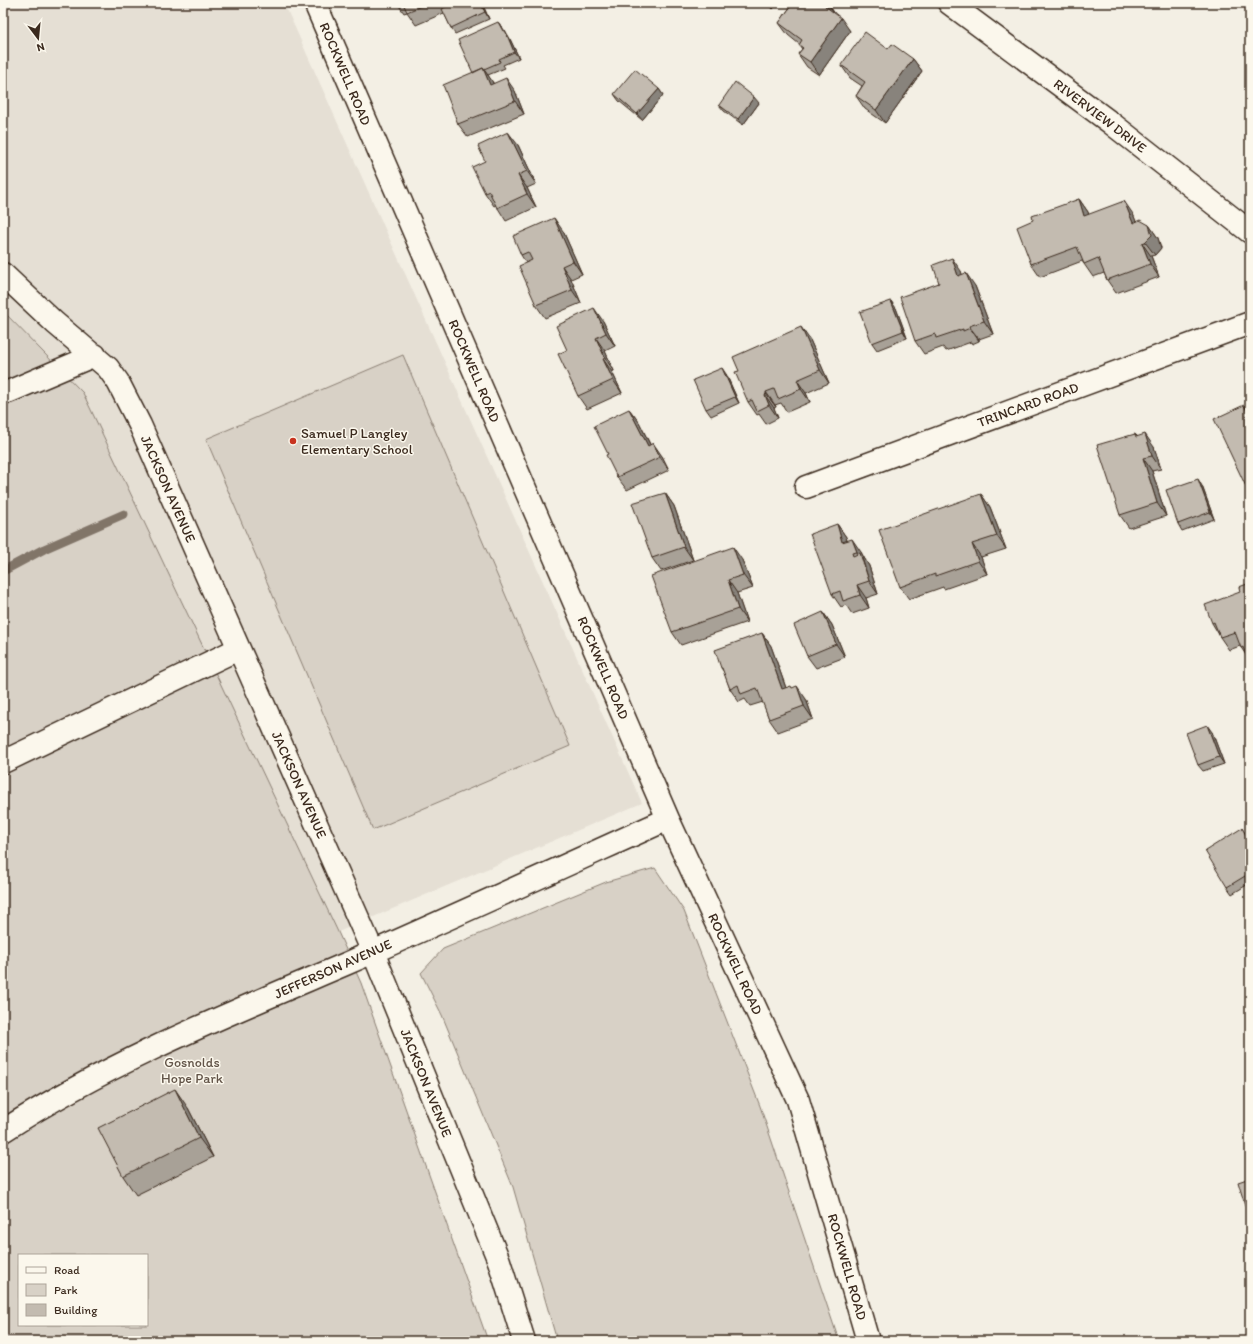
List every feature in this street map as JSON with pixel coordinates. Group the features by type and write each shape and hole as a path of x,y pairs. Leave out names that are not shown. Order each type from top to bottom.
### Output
{"street":[{"name":"ROCKWELL ROAD","path":"315,3 668,819 798,1100 868,1341"},
{"name":"RIVERVIEW DRIVE","path":"949,3 1111,123 1250,232"},
{"name":"JACKSON AVENUE","path":"3,274 55,323 108,368 118,382 140,425 373,952 499,1261 524,1341"},
{"name":"TRINCARD ROAD","path":"806,487 1250,322"},
{"path":"8,392 95,356"},
{"path":"3,762 238,649"},
{"name":"JEFFERSON AVENUE","path":"3,1131 38,1108 167,1041 373,952 668,819"}],"shaded area":[{"name":"Samuel P Langley Elementary School","path":"3,3 284,3 642,803 338,932 83,393 3,311"}],"green space":[{"name":"Gosnolds Hope Park","path":"3,311 83,393 338,932 361,983 488,1341 3,1341"},
{"path":"403,355 570,746 373,830 206,439"},
{"path":"655,868 684,911 760,1106 839,1341 557,1341 513,1187 442,1015 421,973 443,949 606,882"}],"building":[{"path":"403,3 428,3 407,12"},
{"path":"453,3 480,3 485,12 451,28 442,9"},
{"path":"793,3 827,3 825,6 841,18 810,62 798,54 803,48 799,45 802,40 779,23"},
{"path":"498,22 503,31 505,30 514,52 499,59 500,62 473,73 458,40"},
{"path":"865,32 888,49 892,44 913,59 876,110 856,96 865,82 841,65"},
{"path":"483,68 490,85 506,78 515,101 458,124 443,85"},
{"path":"635,69 659,89 637,114 614,94"},
{"path":"735,82 754,97 738,119 719,105"},
{"path":"508,132 527,171 518,175 527,194 497,208 489,191 485,193 472,167 485,161 478,146"},
{"path":"1079,199 1084,216 1124,201 1133,223 1140,220 1149,225 1152,235 1142,243 1150,264 1107,280 1098,258 1084,264 1077,247 1031,264 1017,227 1033,220 1032,216"},
{"path":"554,218 573,261 562,266 572,290 536,305 519,266 532,260 528,252 521,255 513,236"},
{"path":"952,258 958,276 966,273 984,321 969,326 970,328 963,331 963,329 936,338 935,334 915,341 900,297 939,283 933,265"},
{"path":"891,301 903,331 872,343 860,312"},
{"path":"594,308 606,333 596,338 605,358 603,359 613,380 578,396 558,354 567,350 556,326"},
{"path":"801,327 820,370 797,380 801,389 778,399 774,389 766,392 765,395 769,405 757,411 752,400 748,402 735,372 739,371 733,357"},
{"path":"722,368 735,397 706,409 693,380"},
{"path":"1244,405 1250,417 1250,495 1214,419"},
{"path":"629,409 648,446 653,443 660,457 617,477 606,455 608,454 594,426"},
{"path":"1135,434 1136,437 1145,434 1152,456 1143,458 1157,503 1120,515 1097,445"},
{"path":"1198,479 1210,512 1178,524 1166,490"},
{"path":"665,493 684,547 652,558 632,503"},
{"path":"981,494 997,536 972,544 978,561 935,576 935,574 900,587 879,530"},
{"path":"837,524 842,542 852,539 857,552 852,553 853,556 860,553 869,581 857,585 860,595 843,601 840,591 832,594 810,534"},
{"path":"733,547 743,575 728,580 738,609 672,632 651,576"},
{"path":"1250,583 1250,666 1243,647 1241,648 1235,632 1220,637 1214,622 1212,623 1205,605 1240,592 1239,587"},
{"path":"823,612 836,644 807,656 794,625"},
{"path":"762,633 782,689 797,686 804,706 769,719 757,688 741,694 738,685 730,689 715,650"},
{"path":"1207,725 1219,757 1198,765 1186,733"},
{"path":"1242,828 1250,842 1250,873 1227,887 1205,851"},
{"path":"175,1089 199,1138 123,1176 98,1128"},
{"path":"1250,1178 1250,1203 1245,1205 1238,1182"}],"waterway":[{"path":"3,571 44,549 124,514"}],"place":[{"name":"Samuel P Langley Elementary School","path":"293,441"}]}
